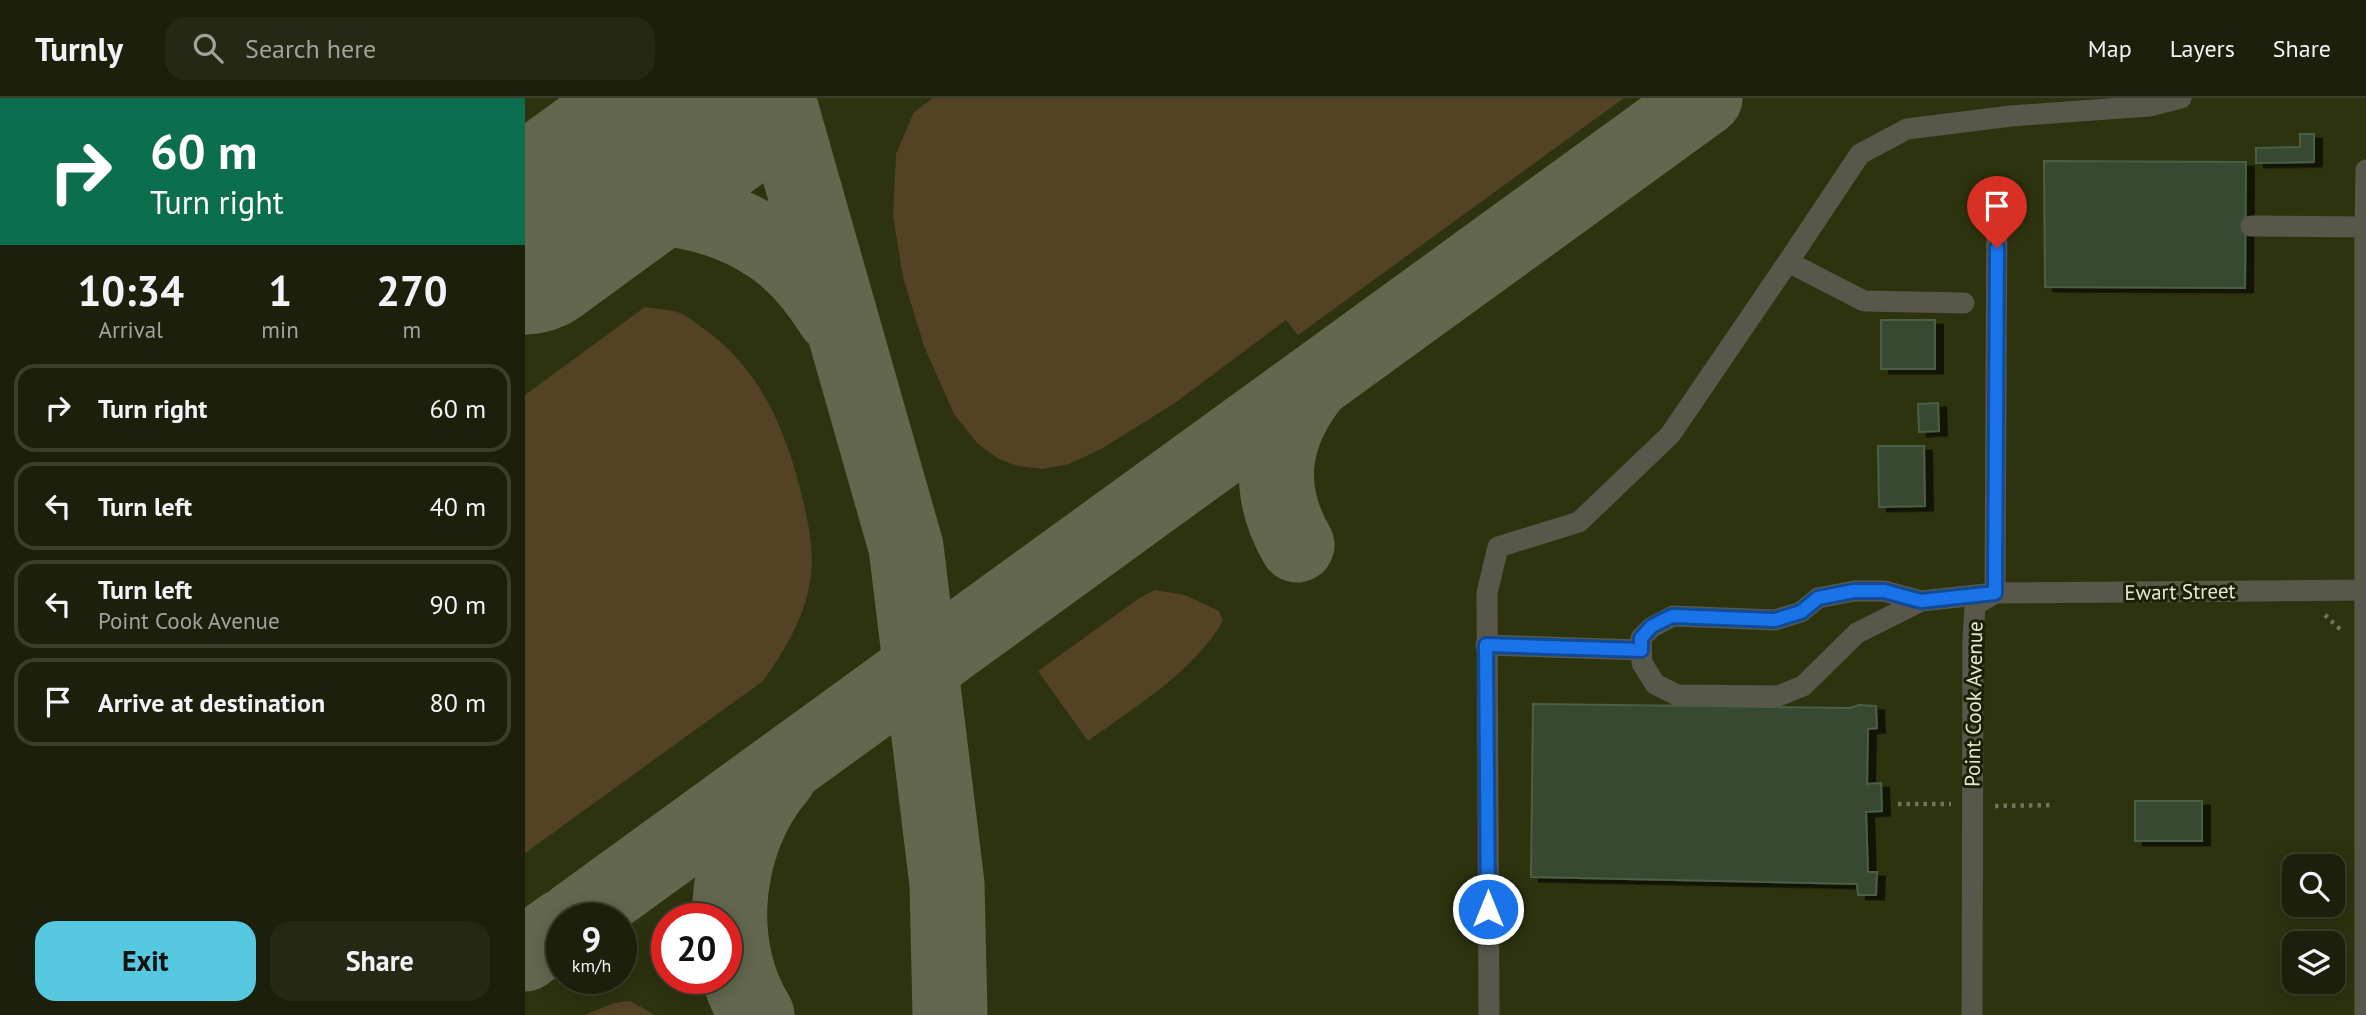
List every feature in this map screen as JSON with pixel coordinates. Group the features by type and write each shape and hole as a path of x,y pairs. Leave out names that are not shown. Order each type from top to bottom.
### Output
{"street":[{"path":"1489,1015 1487,593 1498,547 1579,522 1670,435 1860,154 1907,129 2011,116 2149,106 2181,98"},
{"path":"2365,1015 2366,170"},
{"name":"Point Cook Avenue","path":"1972,1015 1973,640 1975,605 1995,593 1997,195"},
{"path":"2251,226 2365,227"},
{"path":"1788,262 1864,301 1963,303"},
{"name":"Ewart Street","path":"1921,601 1995,593 2366,590"},
{"path":"1854,591 1884,591 1921,601 1857,633 1803,686 1778,696 1677,695 1655,684 1642,663 1641,638 1652,626 1672,616 1775,620 1801,612 1818,598 1854,591"},
{"path":"1486,645 1641,650"}],"path":[{"path":"2322,613 2339,627 2345,638"},
{"path":"2345,941 2365,947"}],"shaded area":[{"path":"525,98 2366,98 2366,1015 525,1015"},
{"path":"933,98 1624,98 1298,335 1286,320 1175,403 1101,449 1069,464 1043,469 1018,466 999,459 978,444 954,414 924,346 903,277 893,216 896,154 914,112"},
{"path":"645,307 680,313 721,342 739,360 767,401 795,471 810,535 811,575 805,604 780,657 763,681 525,853 525,395"},
{"path":"1155,590 1185,595 1219,611 1223,621 1210,640 1179,673 1088,741 1038,671 1141,597"},
{"path":"630,1001 655,1015 585,1015 614,1003"}],"building":[{"path":"2300,134 2314,134 2314,162 2256,163 2256,148 2300,147"},
{"path":"2044,161 2246,162 2245,288 2045,287"},
{"path":"1881,320 1935,320 1935,369 1881,369"},
{"path":"1938,403 1939,431 1919,432 1918,404"},
{"path":"1878,446 1924,446 1925,506 1879,507"},
{"path":"1533,704 1850,708 1859,705 1876,706 1877,728 1868,729 1867,784 1881,783 1882,811 1866,812 1868,872 1877,872 1876,895 1858,895 1857,884 1531,877"},
{"path":"2135,801 2202,801 2202,841 2135,841"}],"taxiway":[{"path":"636,159 671,127 695,98"},
{"path":"778,98 906,547 947,884 950,1015"},
{"path":"596,903 1705,98"},
{"path":"525,244 572,220 611,209 658,208 705,216 749,233 779,252 806,277 834,316"},
{"path":"1297,545 1286,523 1280,502 1277,460 1289,420 1314,382"},
{"path":"757,1015 743,987 734,956 730,925 731,892 736,860 746,830 761,801 779,776"},
{"path":"525,954 546,939"}],"runway":[{"path":"525,240 720,98"}],"route":[{"path":"1488,909 1486,645 1641,650 1641,638 1652,626 1672,616 1775,620 1801,612 1818,598 1854,591 1884,591 1921,601 1995,593 1997,248"}]}
